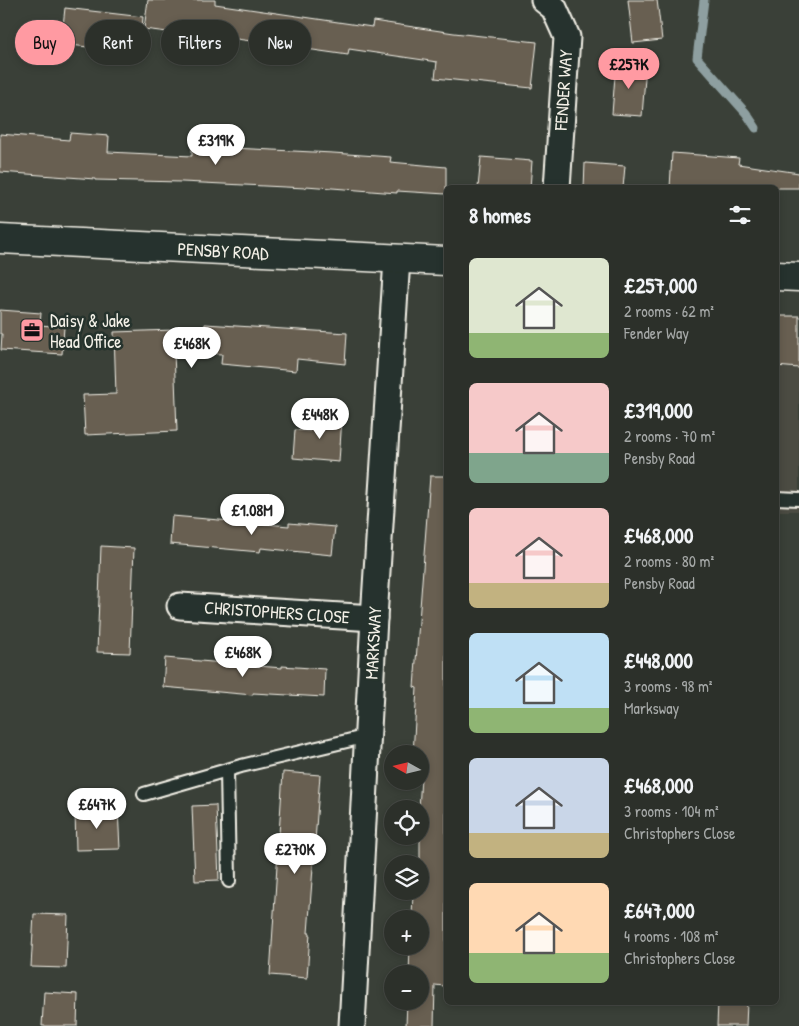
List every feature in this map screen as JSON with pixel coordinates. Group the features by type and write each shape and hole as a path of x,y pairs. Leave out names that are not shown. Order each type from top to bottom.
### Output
{"main road":[{"name":"PENSBY ROAD","path":"0,239 444,261"},
{"path":"779,276 799,277"}],"street":[{"name":"FENDER WAY","path":"544,0 554,8 567,37 557,185"},
{"name":"MARKSWAY","path":"352,1026 374,618 397,259"},
{"name":"CHRISTOPHERS CLOSE","path":"180,606 374,618"}],"lane":[{"path":"779,498 799,499"},
{"path":"144,794 227,770 368,736"},
{"path":"227,770 229,881"}],"shaded area":[{"path":"779,316 799,316 799,511 779,511"}],"building":[{"path":"148,0 215,0 215,4 372,27 373,21 454,33 537,42 532,88 435,78 437,62 349,49 348,55 311,50 311,20 249,20 249,41 239,39 239,20 161,20 161,31 151,30 151,20 145,20"},
{"path":"628,0 657,0 662,40 633,43"},
{"path":"65,8 143,17 143,20 85,20 85,47 75,46 75,20 64,20"},
{"path":"616,63 646,65 642,116 612,114"},
{"path":"70,133 109,136 108,152 192,156 192,146 391,157 390,162 446,167 446,185 444,185 444,194 397,191 397,193 306,186 306,188 95,180 0,172 0,134 69,140"},
{"path":"672,153 739,158 738,164 799,173 799,188 779,188 779,185 670,185"},
{"path":"481,157 532,161 530,185 478,185"},
{"path":"585,163 625,166 623,185 584,185"},
{"name":"Daisy & Jake Head Office","path":"0,310 41,313 40,325 64,327 62,354 1,350"},
{"path":"779,316 799,316 799,368 779,366"},
{"path":"205,324 347,333 345,364 297,359 296,371 221,364 222,354 174,351 177,431 85,435 83,395 116,394 114,332 204,329"},
{"path":"312,415 342,417 339,462 293,458 295,430 310,431"},
{"path":"430,476 444,476 444,986 435,985 434,1026 406,1026 407,1010 429,1010 429,965 409,965 410,955 429,955 429,910 412,910 413,900 429,900 429,855 420,855 420,845 429,845 429,800 420,800 420,790 429,790 429,745 414,745 417,688 414,687"},
{"path":"172,516 289,526 289,523 335,527 332,555 261,548 260,552 170,544"},
{"path":"101,546 134,548 130,653 97,652"},
{"path":"165,658 282,668 282,666 325,669 324,697 253,693 253,695 163,687"},
{"path":"283,772 320,775 308,933 310,933 307,978 270,975"},
{"path":"216,805 219,880 195,881 192,806"},
{"path":"118,809 120,849 76,850 75,811"},
{"path":"34,914 68,915 66,968 31,967"},
{"path":"44,992 78,994 77,1026 42,1026"},
{"path":"718,1005 747,1005 746,1026 717,1026"}],"waterway":[{"path":"704,0 697,58 746,113 756,128"}],"place":[{"name":"Daisy & Jake Head Office","path":"32,330"}]}
